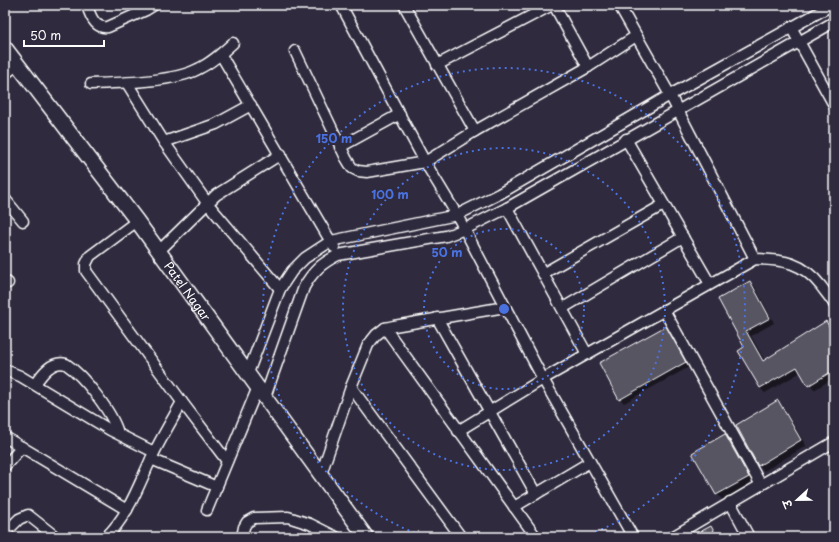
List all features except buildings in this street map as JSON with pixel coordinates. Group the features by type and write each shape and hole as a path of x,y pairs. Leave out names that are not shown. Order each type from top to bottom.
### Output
{"street":[{"path":"87,5 95,24 102,28 108,27 154,5"},
{"path":"341,5 425,162 465,229 543,379 633,537"},
{"path":"404,5 474,131"},
{"path":"438,65 553,5 588,67"},
{"path":"619,5 679,111 755,258"},
{"path":"248,373 280,288 292,271 305,258 332,241 457,215 499,194 670,95 832,5"},
{"path":"207,510 228,460 262,392 304,287 312,273 322,263 338,254 446,236 465,229 507,208 834,22"},
{"path":"791,27 834,105"},
{"path":"295,50 340,147 352,168 358,171 368,172 425,162 474,131 588,67 636,36"},
{"path":"91,84 127,83 190,73 221,54 233,44"},
{"name":"Patel Nagar","path":"5,48 137,220 321,474 361,535"},
{"path":"221,54 332,241 338,254"},
{"path":"5,74 18,64"},
{"path":"127,83 164,142 208,204 280,288"},
{"path":"164,142 216,124 251,105"},
{"path":"340,147 400,114"},
{"path":"626,139 710,284"},
{"path":"159,251 216,195 281,154"},
{"path":"5,199 23,221"},
{"path":"544,273 663,205"},
{"path":"507,208 544,273 587,354"},
{"path":"137,220 90,256 86,264 86,271 182,402 228,460"},
{"path":"563,308 683,238"},
{"path":"458,431 543,379 755,258 777,259 799,265 812,276 834,304"},
{"path":"321,474 351,387 368,345 376,334 385,328 505,307"},
{"path":"664,310 761,485"},
{"path":"437,318 536,494"},
{"path":"385,328 536,537"},
{"path":"35,384 44,372 54,364 60,362 66,364 101,402 115,424 118,433"},
{"path":"5,370 35,384 118,433 153,456 217,487"},
{"path":"351,387 461,537"},
{"path":"106,537 115,528 127,510 153,456 182,402"},
{"path":"5,437 127,510"},
{"path":"672,537 834,442"},
{"path":"5,466 22,447"},
{"path":"514,507 590,462"},
{"path":"730,502 749,537"},
{"path":"5,534 19,519 28,515 56,537"},
{"path":"242,537 244,527 247,522 254,518 288,517 310,524 336,537"}]}
